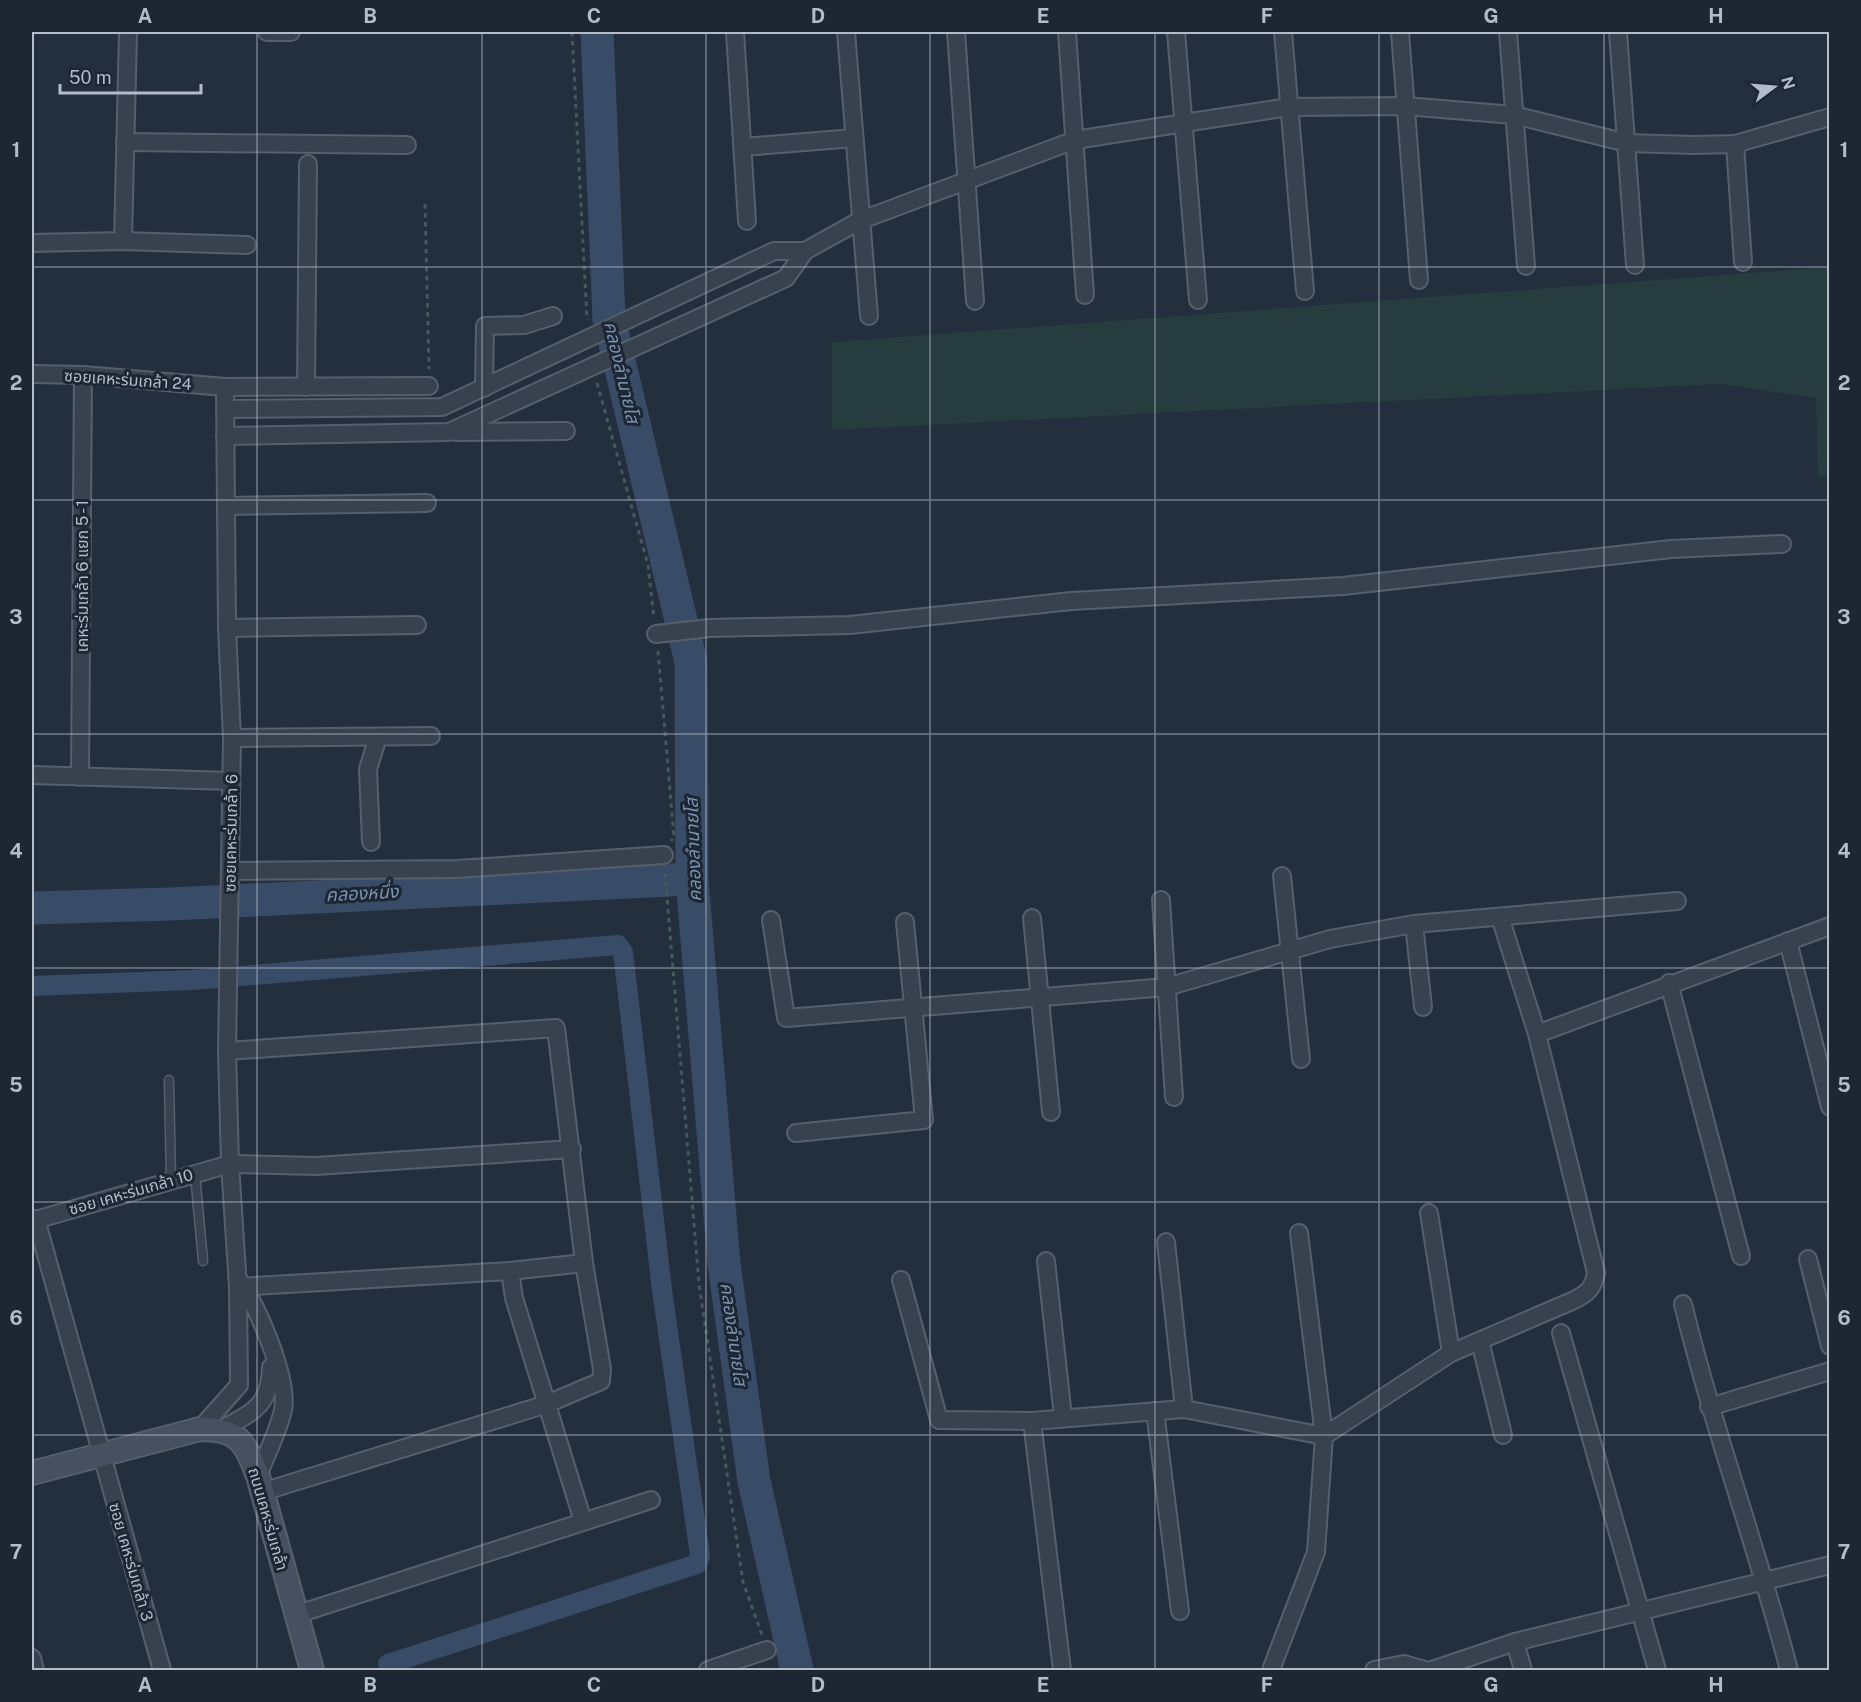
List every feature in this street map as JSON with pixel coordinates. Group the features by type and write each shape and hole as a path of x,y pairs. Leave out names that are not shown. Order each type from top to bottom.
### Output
{"street":[{"path":"123,241 128,32"},
{"path":"267,32 291,32"},
{"path":"735,32 747,221"},
{"path":"846,32 869,316"},
{"path":"956,32 975,301"},
{"path":"1067,32 1085,295"},
{"path":"1176,32 1198,300"},
{"path":"1283,32 1305,291"},
{"path":"1400,32 1419,280"},
{"path":"1508,32 1526,266"},
{"path":"1618,32 1635,265"},
{"path":"449,432 786,278 805,251 860,221 1075,140 1289,107 1405,106 1514,115 1627,143 1735,144 1830,117"},
{"path":"744,147 854,138"},
{"path":"125,142 407,145"},
{"path":"1735,144 1743,262"},
{"path":"306,387 308,164"},
{"path":"32,243 123,241 247,245"},
{"path":"225,409 442,407 774,251 805,251"},
{"path":"484,388 485,326 524,325 553,316"},
{"name":"ซอยเคหะร่มเกล้า 24","path":"32,374 83,375 225,387 429,386"},
{"name":"เคหะร่มเกล้า 6 แยก 5 - 1","path":"80,777 83,375"},
{"name":"ซอยเคหะร่มเกล้า 6","path":"211,1429 238,1385 240,1284 230,1164 227,1052 232,738 227,628 225,387"},
{"path":"464,398 476,420"},
{"path":"225,436 566,431"},
{"path":"226,506 427,503"},
{"path":"656,634 710,628 850,625 1071,601 1343,586 1671,549 1782,544"},
{"path":"227,628 417,625"},
{"path":"232,738 431,736"},
{"path":"371,842 368,769 378,737"},
{"path":"32,775 231,781"},
{"path":"230,878 457,869 664,855"},
{"path":"1282,876 1301,1059"},
{"path":"1161,900 1173,1097"},
{"path":"771,920 786,1018 1167,987 1330,939 1414,924 1677,901"},
{"path":"901,1280 939,1420 1032,1421 1184,1409 1324,1436 1451,1353 1586,1295 1594,1286 1596,1273 1537,1034 1500,916"},
{"path":"1032,918 1051,1112"},
{"path":"796,1132 924,1120 905,922"},
{"path":"1414,924 1423,1006"},
{"path":"1537,1034 1830,926"},
{"path":"1788,942 1830,1107"},
{"path":"1668,984 1741,1256"},
{"path":"227,1052 556,1028 584,1263 603,1378 596,1384 547,1404 260,1484"},
{"name":"ซอย เคหะร่มเกล้า 10","path":"34,1220 230,1164 316,1166 572,1149"},
{"path":"1429,1213 1451,1353"},
{"name":"ซอย เคหะร่มเกล้า 3","path":"34,1220 162,1671"},
{"path":"1271,1671 1316,1552 1324,1436 1299,1233"},
{"path":"1166,1242 1184,1409"},
{"path":"1808,1259 1830,1346"},
{"path":"1046,1261 1063,1417"},
{"path":"240,1284 510,1271 584,1263"},
{"path":"510,1271 514,1298 583,1521"},
{"name":"ซอยเคหะร่มเกล้า 6","path":"240,1284 271,1345 283,1409 260,1484"},
{"path":"1683,1304 1709,1407 1765,1580 1789,1671"},
{"path":"1561,1333 1657,1671"},
{"path":"1480,1341 1503,1435"},
{"name":"ซอยเคหะร่มเกล้า 6","path":"211,1429 249,1413 267,1396 271,1385 271,1345"},
{"path":"1709,1407 1830,1371"},
{"path":"1155,1412 1180,1611"},
{"path":"1032,1421 1062,1671"},
{"path":"32,1473 100,1454 211,1429"},
{"name":"ถนนเคหะร่มเกล้า","path":"211,1429 236,1436 248,1450 260,1484 312,1671"},
{"path":"295,1615 651,1500"},
{"path":"1432,1671 1453,1667 1515,1642 1830,1565"},
{"path":"1515,1642 1523,1671"},
{"path":"708,1671 768,1650"},
{"path":"32,1658 35,1671"},
{"path":"1374,1671 1404,1664 1425,1671"}],"lane":[{"path":"169,1080 171,1181"},
{"path":"195,1174 203,1261"}],"path":[{"path":"425,204 429,386"}],"green space":[{"path":"1829,267 1829,476 1818,477 1816,398 1721,384 832,430 832,342"}],"waterway":[{"name":"คลองลำนายโส","path":"597,32 609,319 691,662 692,879 724,1264 754,1481 797,1670"},
{"name":"คลองหนึ่ง","path":"32,908 170,904 692,879"},
{"path":"32,986 192,980 618,945 623,952 662,1290 700,1555 697,1564 388,1664 390,1670"}]}
